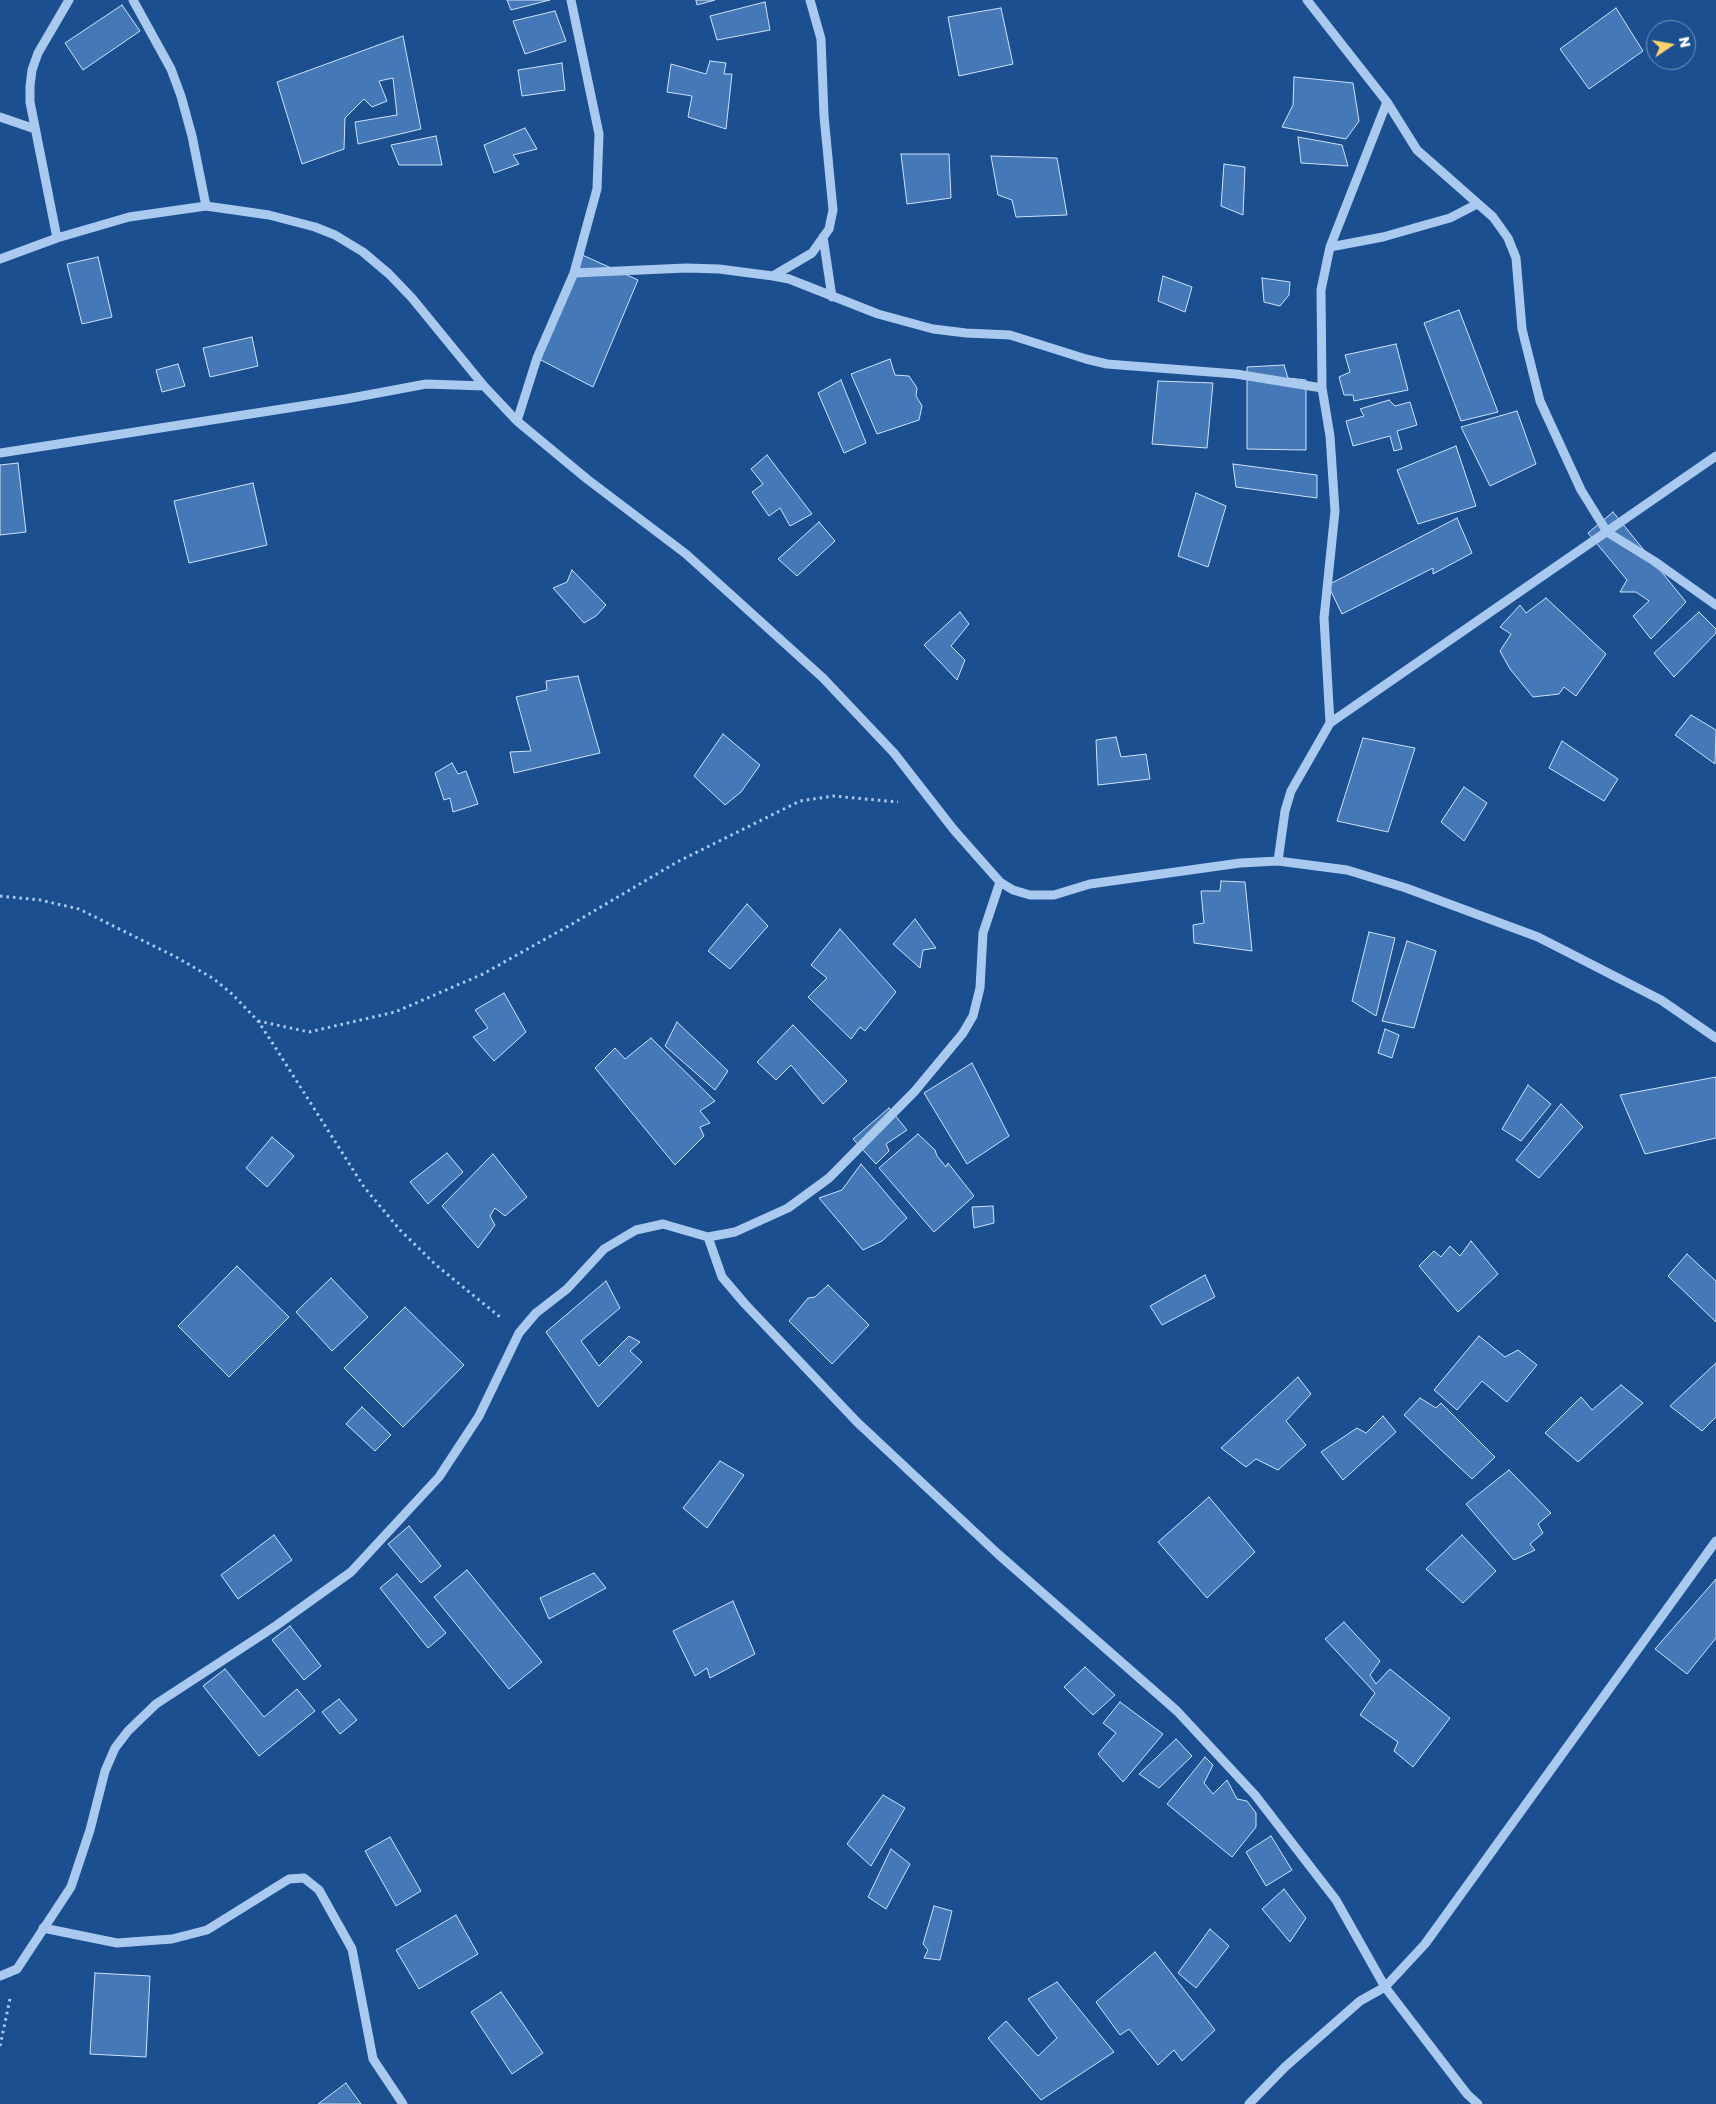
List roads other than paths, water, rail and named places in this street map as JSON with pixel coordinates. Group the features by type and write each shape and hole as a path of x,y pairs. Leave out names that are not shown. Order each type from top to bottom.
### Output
{"street":[{"path":"57,238 30,102 32,70 38,53 69,0"},
{"path":"133,0 171,69 181,96 192,136 206,206"},
{"path":"517,421 538,358 574,273 596,188 600,151 599,134 571,0"},
{"path":"773,276 812,253 829,229 833,210 824,116 821,39 810,0"},
{"path":"1307,0 1387,102 1417,150 1493,217 1508,238 1516,258 1522,329 1540,401 1581,490 1607,532 1654,561 1716,605"},
{"path":"1330,723 1324,618 1335,511 1330,436 1322,388 1321,290 1330,247 1387,102"},
{"path":"0,117 35,129"},
{"path":"1330,247 1383,237 1425,226 1450,218 1477,204"},
{"path":"0,259 57,238 129,217 206,206 269,215 300,222 349,242 389,274 412,298 484,386 517,421 587,479 686,554 778,635 870,726 1000,882 1013,890 1030,895 1054,895 1090,884 1188,869 1278,860 1347,870 1406,888 1538,937 1661,1000 1716,1038"},
{"path":"823,238 832,297"},
{"path":"574,273 686,268 720,269 773,276 789,279 878,314 933,329 1010,335 1100,362 1236,374 1322,388"},
{"path":"0,453 328,402 426,384 484,386"},
{"path":"1278,860 1285,811 1291,791 1330,723 1716,456"},
{"path":"0,1976 17,1969 70,1887 90,1830 106,1771 115,1748 128,1730 162,1700 277,1625 351,1572 439,1477 458,1451 479,1416 520,1333 536,1313 567,1288 604,1249 636,1230 663,1224 708,1237 735,1232 788,1208 828,1178 914,1092 956,1042 973,1016 980,988 983,933 1000,882"},
{"path":"708,1237 722,1277 745,1304 851,1415 998,1554 1177,1711 1250,1789 1336,1900 1385,1987 1467,2094 1478,2104"},
{"path":"1248,2104 1285,2067 1360,2000 1385,1987 1425,1944 1716,1541"},
{"path":"43,1928 117,1943 172,1939 207,1930 289,1879 304,1878 319,1890 352,1949 373,2059 404,2104"}]}
